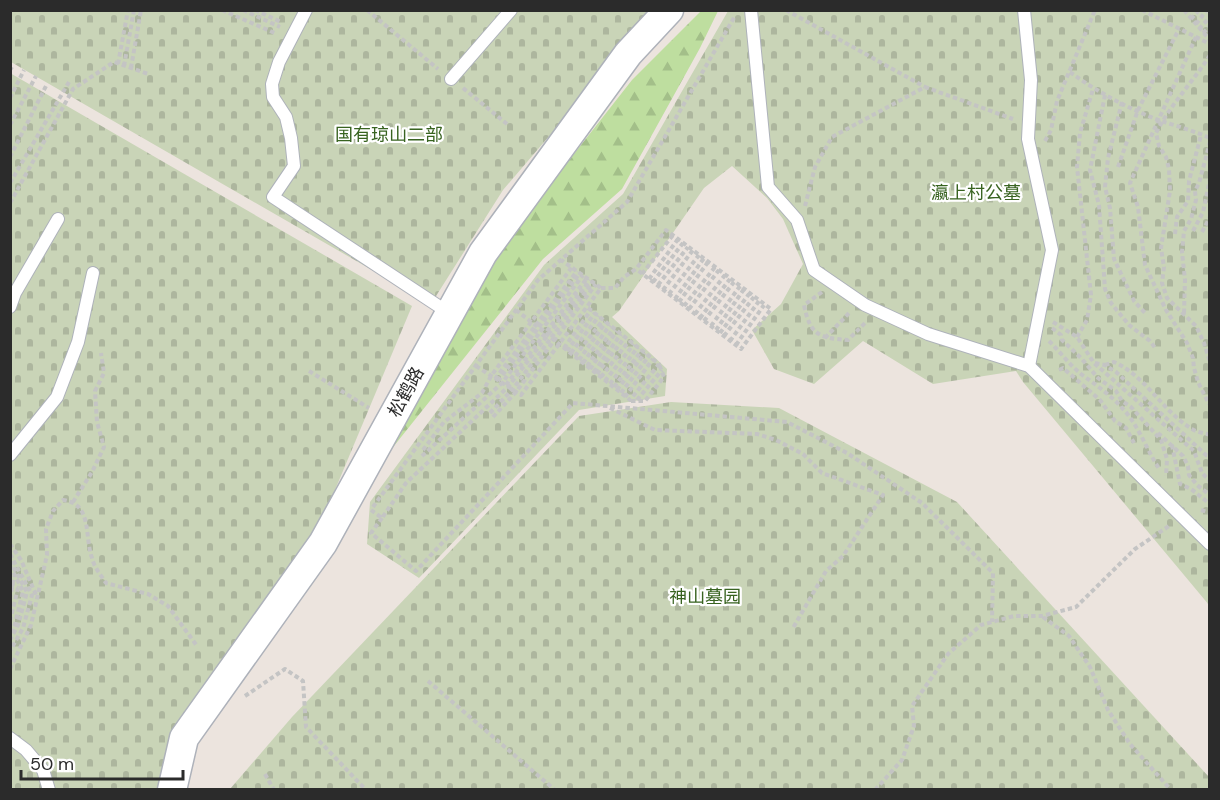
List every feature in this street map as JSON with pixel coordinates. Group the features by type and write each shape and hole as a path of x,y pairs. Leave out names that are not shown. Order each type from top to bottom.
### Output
{"street":[{"name":"松鹤路","path":"172,789 184,738 323,543 483,253 628,54 669,10"}],"lane":[{"path":"306,10 279,62 272,84 273,97 285,117 291,138 294,166 273,197 450,313"},
{"path":"451,79 511,10"},
{"path":"752,10 768,187 797,220 814,270 862,303 928,334 1029,366 1209,544"},
{"path":"1024,10 1031,80 1028,139 1052,250 1029,366"},
{"path":"10,307 15,293 58,219"},
{"path":"10,455 57,396 78,342 93,273"},
{"path":"10,738 26,750 43,770 49,789"}],"path":[{"path":"118,64 128,10"},
{"path":"124,66 134,10"},
{"path":"131,68 141,10"},
{"path":"222,10 294,34"},
{"path":"243,10 294,34"},
{"path":"255,10 294,34"},
{"path":"362,516 371,510 538,280 627,202 738,10"},
{"path":"786,10 925,87 1029,124"},
{"path":"1033,162 1051,130 1057,101 1095,10"},
{"path":"1142,10 1196,37 1209,39"},
{"path":"1186,13 1191,10"},
{"path":"1186,13 1199,10"},
{"path":"1196,24 1207,10"},
{"path":"1186,13 1209,39"},
{"path":"1199,29 1209,17"},
{"path":"1203,33 1209,26"},
{"path":"1118,167 1138,110 1179,29"},
{"path":"1196,37 1130,183 1138,207 1145,265 1166,309 1187,343 1198,382 1209,404"},
{"path":"1209,55 1198,75 1160,120 1155,133 1166,157 1170,191 1161,248 1164,267 1161,283 1167,298 1196,326 1209,362"},
{"path":"11,202 73,89 114,62 148,74"},
{"path":"10,98 24,70"},
{"path":"1070,72 1105,95 1209,140 1199,183 1195,190 1196,200 1191,219 1184,231 1182,252 1185,280 1184,313"},
{"path":"10,125 36,76"},
{"path":"10,183 69,82"},
{"path":"10,157 47,84"},
{"path":"805,206 815,167 832,137 925,87"},
{"path":"1077,337 1087,320 1092,296 1077,167 1080,133 1093,89"},
{"path":"1105,95 1090,170 1099,205 1105,289 1111,303 1129,325 1150,341 1156,349"},
{"path":"1122,102 1108,158 1105,187 1110,208 1114,258 1134,301 1145,313"},
{"path":"1176,234 1176,217 1188,201 1191,174 1201,135"},
{"path":"1193,231 1203,212 1209,179"},
{"path":"1202,232 1209,217"},
{"path":"561,260 602,288 615,288 624,277 636,269 666,230 771,309 741,349 636,269"},
{"path":"642,274 673,235"},
{"path":"651,280 678,239"},
{"path":"651,280 683,243"},
{"path":"658,285 688,247"},
{"path":"663,290 693,250"},
{"path":"669,294 699,255"},
{"path":"675,299 704,258"},
{"path":"679,302 708,262"},
{"path":"492,415 531,322 572,267"},
{"path":"687,308 714,267"},
{"path":"687,308 719,270"},
{"path":"695,314 725,275"},
{"path":"586,277 504,384 406,483 371,532 416,571 573,403 607,406 787,422 847,453 922,502 993,573 993,622"},
{"path":"586,277 504,384 422,453 444,422 482,393 504,384 545,333 586,277"},
{"path":"504,384 586,277"},
{"path":"702,319 730,279"},
{"path":"702,319 735,282"},
{"path":"824,338 862,303 869,318 848,340 824,338 808,323 804,305 834,284"},
{"path":"516,310 630,400 645,401 664,377 662,369 659,364 608,324 602,288"},
{"path":"711,326 742,288"},
{"path":"716,330 742,288"},
{"path":"722,335 752,295"},
{"path":"730,341 759,301"},
{"path":"736,345 764,304"},
{"path":"1038,320 1069,330 1077,337 1094,363 1194,451 1202,473 1209,481"},
{"path":"1038,320 1061,334 1062,340 1098,378 1116,391 1161,440 1167,459 1165,486"},
{"path":"1038,320 1081,374 1124,410 1147,442 1152,458"},
{"path":"476,366 521,395 581,361 608,324"},
{"path":"581,361 608,324"},
{"path":"581,361 608,324"},
{"path":"581,361 608,324"},
{"path":"581,361 608,324"},
{"path":"581,361 608,324"},
{"path":"615,389 643,352"},
{"path":"615,389 643,352"},
{"path":"615,389 643,352"},
{"path":"73,502 92,472 104,447 97,422 95,391 104,373 101,353"},
{"path":"1105,365 1114,362 1134,372 1150,392 1192,430 1209,435"},
{"path":"1094,363 1105,365 1129,382 1209,456"},
{"path":"630,400 659,364"},
{"path":"1059,370 1064,368 1100,400 1115,421 1126,428 1134,443"},
{"path":"309,371 390,421"},
{"path":"607,406 655,430 757,434 776,440 803,454 822,473 883,495 843,556 826,571 793,628"},
{"path":"1142,419 1183,456 1189,475 1209,495"},
{"path":"1172,444 1180,484 1191,489 1209,504"},
{"path":"10,669 29,631 38,598 47,555 46,529 53,511 63,500 73,502 84,513 92,559 106,583 148,594 168,606 197,646"},
{"path":"371,510 382,518"},
{"path":"875,789 902,760 915,726 912,706 948,654 981,625 1014,616 1042,616 1076,607 1135,549 1182,517"},
{"path":"10,544 21,560 38,598"},
{"path":"10,554 32,595 23,628 10,651"},
{"path":"10,561 18,588 38,598"},
{"path":"10,566 18,588 10,640"},
{"path":"10,632 18,588 14,573"},
{"path":"10,599 18,588"},
{"path":"1042,616 1069,636 1090,667 1113,719 1130,744 1171,789"},
{"path":"13,623 29,631"},
{"path":"239,700 285,669 303,681 306,727 366,789"},
{"path":"428,681 555,789"},
{"path":"264,774 274,789"}],"green space":[{"name":"国有琼山二部","path":"11,11 656,11 503,190 431,304 11,62"},
{"path":"701,11 718,11 622,189 543,259 378,466 490,261 632,80"},
{"name":"瀛上村公墓","path":"728,11 1209,11 1209,605 1016,371 933,384 863,341 814,384 774,369 752,330 781,304 803,264 783,219 767,198 732,166 704,188 619,311 612,317 667,369 665,396 579,410 419,578 367,544 370,502 544,265 623,194"},
{"path":"10,73 412,306 322,521 160,789 11,789"},
{"name":"神山墓园","path":"671,402 779,408 957,502 1209,777 1209,789 230,789 292,717 579,416"}]}
